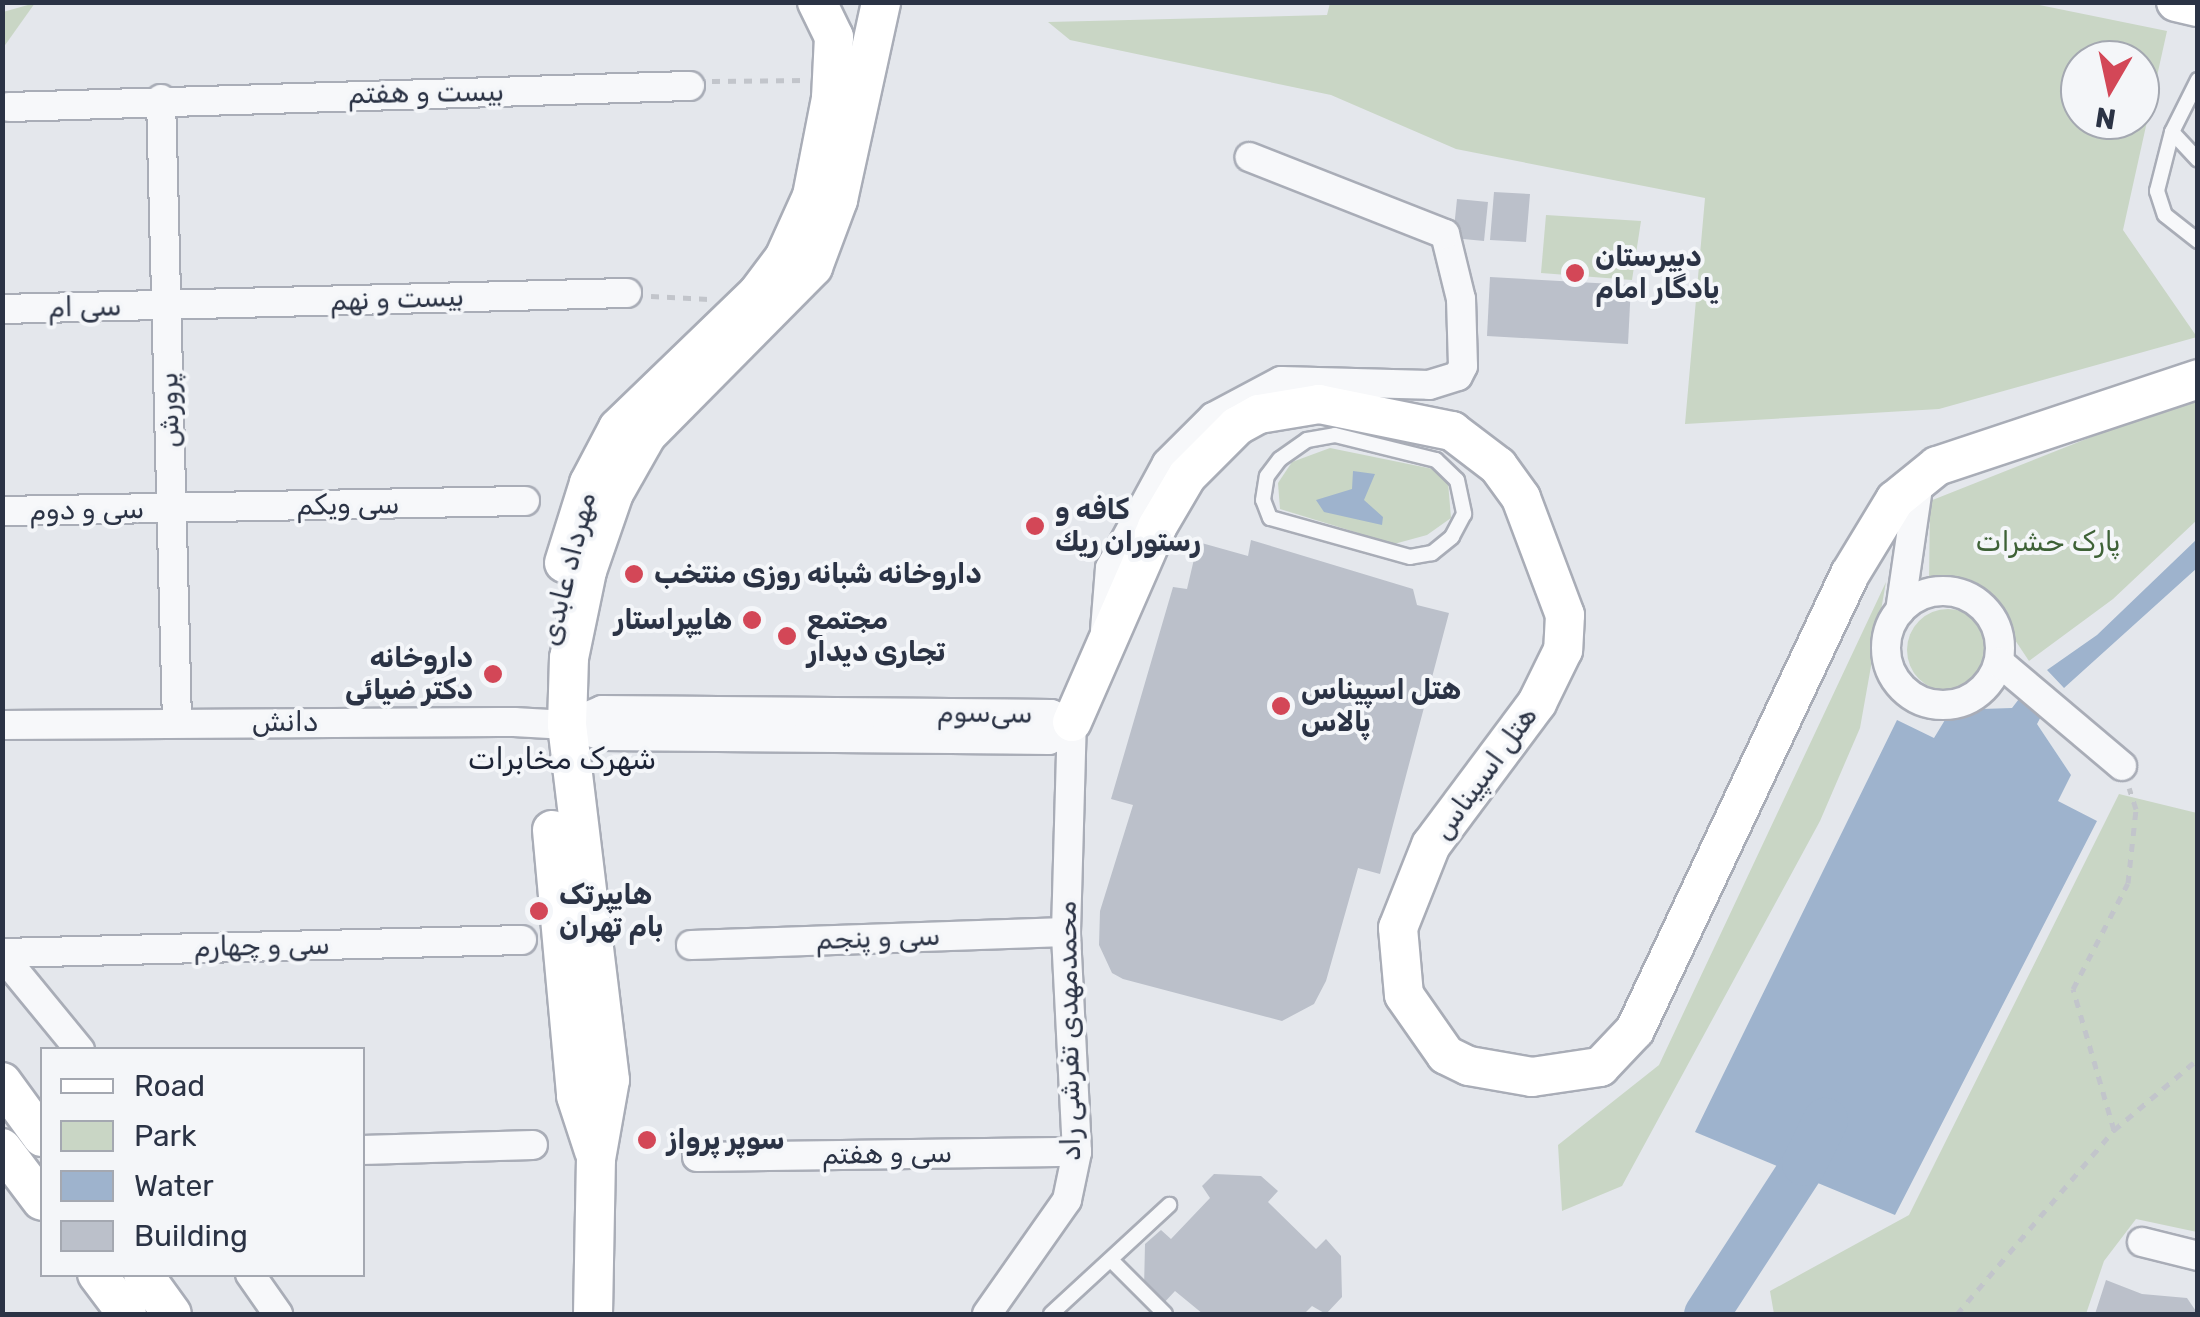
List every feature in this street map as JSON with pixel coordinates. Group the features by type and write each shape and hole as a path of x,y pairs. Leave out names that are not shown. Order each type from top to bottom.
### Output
{"street":[{"name":"مهرداد عابدی","path":"594,1314 596,1159 610,1080 569,778 545,660 563,565 589,483 632,413 757,294 784,258 812,196 831,98 834,36 818,2"},
{"name":"مهرداد عابدی","path":"555,724 587,571 614,494 648,434 813,267 838,200 881,2"},
{"path":"2176,2 2198,6"},
{"name":"بیست و هفتم","path":"9,108 162,99 690,86"},
{"name":"پرورش","path":"162,99 177,722"},
{"path":"1104,646 1110,568 1167,462 1213,417 1281,381 1430,386 1458,376 1463,366 1462,299 1445,234 1250,157"},
{"name":"بیست و نهم","path":"166,305 627,293"},
{"name":"سی ام","path":"2,308 166,305"},
{"name":"هتل اسپیناس","path":"1072,722 1158,527 1213,446 1259,414 1342,421 1404,432 1452,430 1498,466 1522,498 1565,615 1562,650 1550,680 1431,845 1398,928 1404,995 1446,1055 1494,1075 1532,1077 1600,1067 1635,1030 1850,574 1896,500 1937,466 2198,380"},
{"path":"1900,611 1932,592 1969,597 1996,624 1999,662 1978,694 1944,705 1926,702 1909,694 1888,664 1890,627 1900,611 1920,480"},
{"name":"سی ویکم","path":"172,509 525,501"},
{"name":"سی و دوم","path":"2,511 172,509"},
{"path":"1999,662 2122,766"},
{"name":"سی‌سوم","path":"555,724 602,710 1051,714 1072,722"},
{"name":"محمدمهدی تفرشی راد","path":"987,1314 1066,1200 1077,1152 1066,932 1072,722"},
{"name":"دانش","path":"2,725 555,724"},
{"name":"سی و پنجم","path":"691,945 1066,932"},
{"name":"سی و چهارم","path":"2,954 522,940"},
{"path":"2,954 78,1047"},
{"path":"2,1082 40,1134"},
{"path":"365,1150 533,1145"},
{"path":"2,1148 40,1198"},
{"name":"سی و هفتم","path":"697,1157 1077,1152"},
{"path":"2142,1242 2198,1256"},
{"path":"99,1277 127,1314"},
{"path":"145,1277 172,1314"},
{"path":"252,1277 278,1314"}],"lane":[{"path":"2197,80 2172,132 2158,191 2165,216 2198,241"},
{"path":"2172,132 2198,160"},
{"path":"1342,421 1280,459 1267,476 1263,500 1270,518 1410,557 1432,552 1464,514 1457,480 1404,432"},
{"path":"1052,1314 1169,1206"},
{"path":"1112,1262 1165,1314"}],"path":[{"path":"739,78 790,79"},
{"path":"627,293 718,300"},
{"path":"2114,1130 2073,989 2128,882 2136,809 2122,766"},
{"path":"1957,1314 2114,1130 2198,1059"}],"green space":[{"path":"2024,2 2167,31 2160,63 2160,40 2060,40 2060,140 2143,140 2123,230 2197,337 1939,409 1685,424 1705,198 1456,149 1331,95 1070,40 1048,22 1327,15 1330,3"},
{"path":"35,3 3,48 3,12"},
{"path":"1546,215 1641,221 1632,280 1541,273"},
{"name":"پارک حشرات","path":"2197,395 2197,520 2113,599 2029,661 1995,610 1971,588 1929,584 1930,501"},
{"path":"1330,448 1433,469 1448,482 1451,518 1427,535 1394,544 1280,509 1278,483 1292,462"},
{"path":"1886,582 1860,728 1820,821 1622,1186 1562,1211 1558,1145 1659,1065"},
{"path":"1948,609 1964,612 1977,621 1986,634 1986,666 1977,679 1964,688 1948,691 1932,688 1919,679 1910,666 1907,650 1910,634 1919,621 1932,612"},
{"path":"2119,794 2197,813 2197,1232 2136,1219 2104,1261 2086,1314 1774,1314 1770,1291 1909,1215"}],"water":[{"path":"1353,471 1375,474 1364,500 1383,517 1382,525 1324,512 1316,500 1352,489"},
{"path":"2197,539 2197,568 2064,688 2047,670 2097,635"},
{"path":"2022,695 2045,709 2037,724 2071,775 2058,801 2097,821 1895,1215 1695,1132 1897,720 1934,738 1951,710 2012,708"},
{"path":"1732,1239 1761,1256 1725,1314 1685,1314"}],"building":[{"path":"1494,192 1530,194 1526,242 1490,240"},
{"path":"1457,199 1488,202 1484,241 1453,238"},
{"path":"1490,277 1631,285 1628,344 1487,336"},
{"name":"هتل اسپیناس پالاس","path":"1251,540 1413,589 1417,605 1449,613 1380,874 1358,868 1326,981 1314,1004 1282,1021 1123,979 1112,973 1099,945 1100,911 1133,805 1111,799 1173,587 1187,589 1198,542 1248,556"},
{"path":"1214,1174 1261,1176 1278,1191 1268,1202 1316,1249 1326,1239 1341,1256 1342,1297 1326,1314 1312,1306 1304,1314 1203,1314 1175,1291 1161,1306 1144,1288 1145,1244 1161,1230 1171,1239 1210,1198 1202,1186"},
{"path":"2106,1280 2142,1294 2187,1298 2198,1314 2095,1314"}],"waterway":[{"path":"1706,1314 1804,1163 1825,1120"}],"place":[{"name":"دبیرستان یادگار امام","path":"1575,273"},
{"name":"كافه و رستوران ريك","path":"1035,526"},
{"name":"داروخانه شبانه روزی منتخب","path":"634,574"},
{"name":"هایپراستار","path":"752,620"},
{"name":"مجتمع تجاری دیدار","path":"787,636"},
{"name":"داروخانه دکتر ضیائی","path":"493,674"},
{"name":"هتل اسپیناس پالاس","path":"1281,706"},
{"name":"هایپرتک بام تهران","path":"539,911"},
{"name":"سوپر پرواز","path":"647,1140"}],"district":[{"name":"شهرک مخابرات","path":"562,759"}]}
